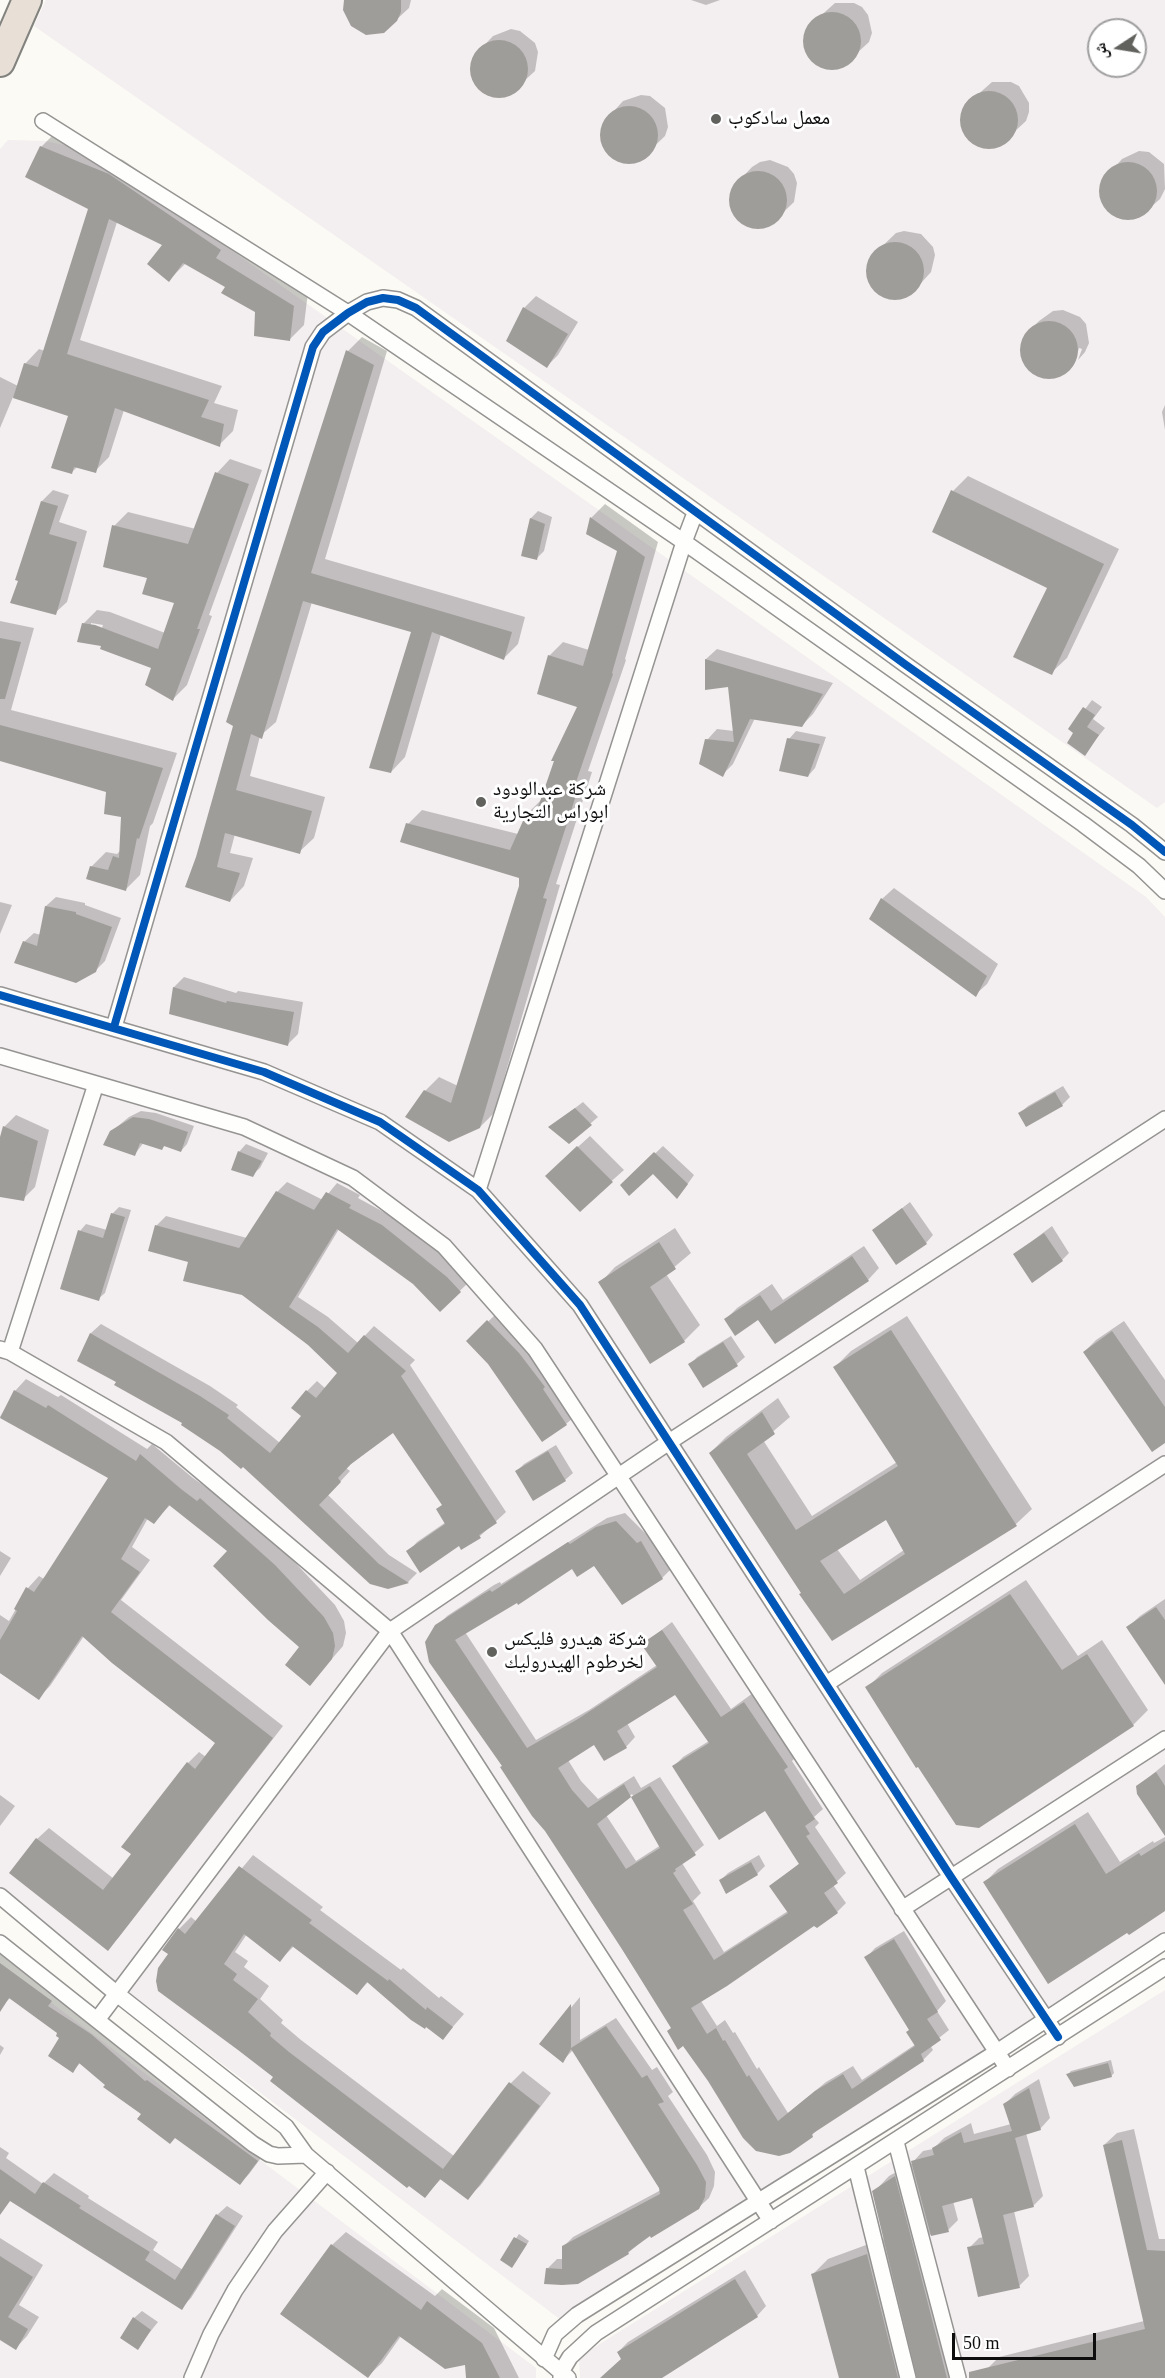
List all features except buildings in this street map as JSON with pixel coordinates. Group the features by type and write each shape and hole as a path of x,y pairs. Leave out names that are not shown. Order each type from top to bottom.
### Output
{"highway":[{"path":"0,62 27,0"}],"street":[{"path":"43,121 348,313 684,542 1139,866 1165,891"},
{"path":"114,1027 305,368 313,347 323,332 367,302 383,298 398,300 416,308 906,665 1164,849 1139,866"},
{"path":"478,1190 684,542 696,513"},
{"path":"890,687 906,665"},
{"path":"0,995 264,1072 380,1122 478,1190 580,1305 951,1877 1058,2037"},
{"path":"0,1056 244,1127 353,1178 444,1246 535,1349 1008,2069"},
{"path":"96,1084 5,1350 166,1442 390,1631 771,2221"},
{"path":"97,2020 390,1631 669,1442 1165,1119"},
{"path":"826,1684 1165,1464"},
{"path":"902,1910 1165,1738"},
{"path":"0,1896 117,1994 286,2127 306,2155 563,2376 570,2357 596,2333 896,2142 1165,1966"},
{"path":"544,2359 555,2334 571,2319 997,2052 1165,1941"},
{"path":"0,1943 261,2149 278,2156 306,2155"},
{"path":"896,2142 958,2378"},
{"path":"856,2167 908,2378"},
{"path":"192,2378 211,2334 235,2290 275,2231 327,2172"}],"shaded area":[{"path":"46,0 1165,0 1165,802 1157,808 34,26"},
{"path":"8,140 46,141 91,151 1146,897 1165,917 1165,1934 565,2323 0,1896 0,149"},
{"path":"0,1964 536,2368 536,2378 0,2378"},
{"path":"1165,1990 1165,2378 580,2378 579,2357"}],"cycle path":[{"path":"114,1027 313,347 323,332 348,313 367,302 383,298 398,300 416,308 906,665 1132,825 1165,852"},
{"path":"0,995 264,1072 380,1122 478,1190 580,1305 951,1877 1058,2037"}],"place":[{"name":"معمل سادكوب","path":"716,119"},
{"name":"شركة عبدالودود ابوراس التجارية","path":"481,802"},
{"name":"شركة هيدرو فليكس لخرطوم الهيدروليك","path":"492,1652"}]}
